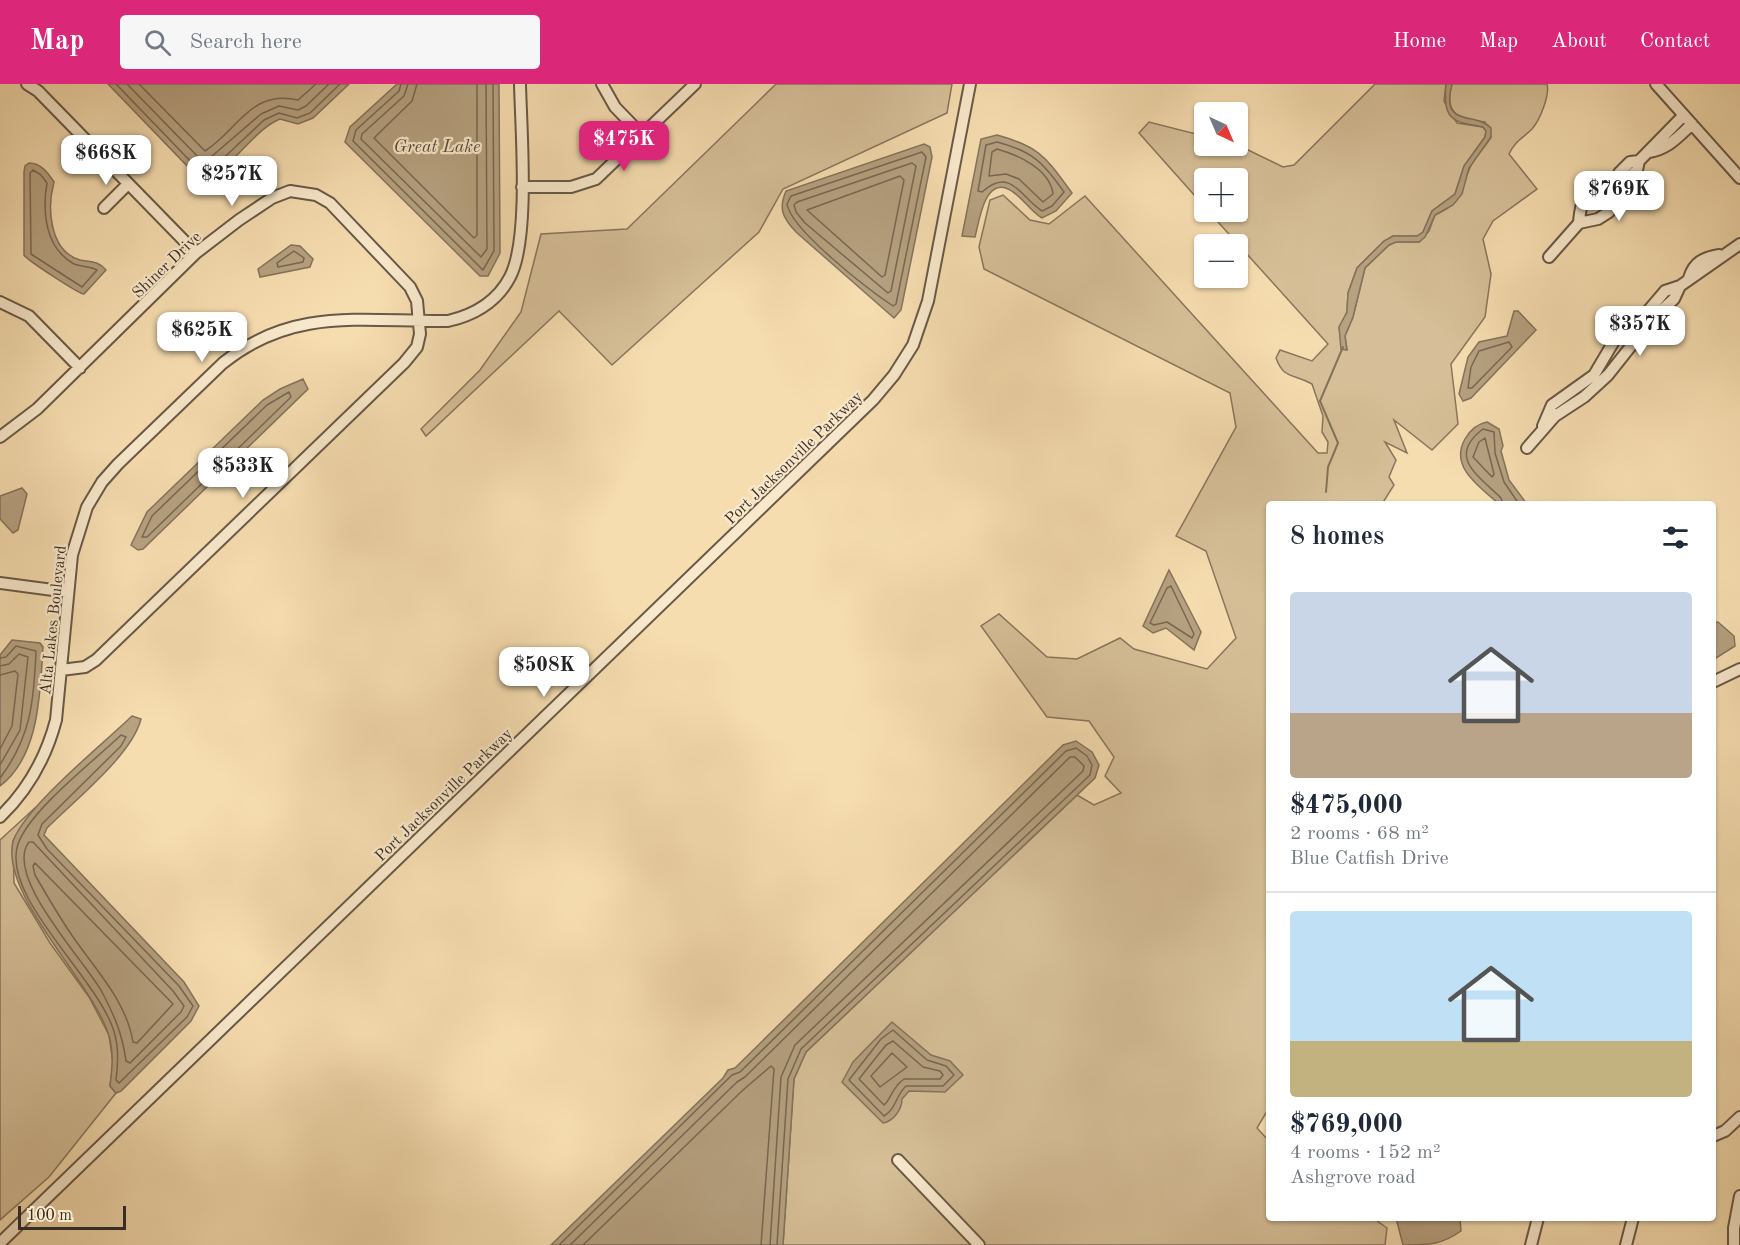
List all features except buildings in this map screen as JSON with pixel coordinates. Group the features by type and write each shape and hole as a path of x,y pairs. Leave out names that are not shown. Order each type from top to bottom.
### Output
{"street":[{"path":"27,84 38,91 196,254"},
{"name":"Alta Lakes Boulevard","path":"0,817 26,789 40,766 56,720 72,555 87,507 102,482 237,351 273,332 294,325 338,320 448,321 464,317 490,302 501,291 515,266 522,187 520,84"},
{"path":"602,84 615,107 642,135"},
{"path":"522,187 572,187 588,183 604,172 695,84"},
{"name":"Port Jacksonville Parkway","path":"0,1243 866,407 894,375 913,345 927,301 970,84"},
{"path":"1656,84 1740,178"},
{"path":"1549,257 1579,223 1581,204 1587,193 1602,184 1619,179 1626,180 1637,170 1639,161 1667,140 1688,120"},
{"path":"1579,223 1599,219 1609,212 1619,179"},
{"path":"104,208 125,181"},
{"name":"Shiner Drive","path":"0,437 37,409 196,254 239,220 281,194 298,191 316,195 330,203 405,281 417,301 420,322"},
{"path":"1542,429 1552,405 1594,375 1620,331 1642,318 1665,291 1680,286 1689,278 1707,270 1722,255 1739,246"},
{"path":"1527,448 1542,429 1564,409 1584,397 1608,375 1654,316 1674,299 1680,286"},
{"path":"0,302 29,316 80,368"},
{"path":"61,670 85,667 96,660 405,363 417,347 420,322"},
{"path":"0,583 68,592"},
{"path":"1716,681 1740,669"},
{"path":"1716,1135 1738,1122"},
{"path":"898,1160 980,1245"},
{"path":"1734,1245 1734,1228 1740,1196"},
{"path":"1531,1245 1537,1221"},
{"path":"1626,1245 1632,1221"}],"shaded area":[{"path":"776,84 952,84 947,113 783,189 759,232 612,365 559,311 426,436 421,429 480,370 521,312 541,234 627,229"},
{"path":"1375,84 1446,84 1444,101 1457,123 1483,127 1486,131 1485,137 1464,166 1455,194 1432,211 1423,232 1418,236 1393,236 1384,241 1357,268 1348,293 1347,312 1339,328 1347,350 1345,336 1353,317 1365,268 1389,245 1396,242 1419,242 1429,231 1435,215 1455,202 1471,166 1491,137 1485,122 1461,117 1452,109 1450,94 1452,84 1547,84 1547,94 1541,114 1532,129 1509,154 1537,189 1493,221 1483,239 1491,274 1485,317 1451,364 1458,424 1432,450 1394,420 1407,453 1385,442 1396,460 1389,477 1394,485 1384,501 1266,501 1266,1113 1257,1128 1266,1138 1266,1221 1377,1221 1387,1228 1385,1245 783,1245 794,1079 806,1052 1077,795 1094,805 1121,793 1105,776 1114,757 1089,721 1047,717 981,626 999,614 1047,657 1077,659 1120,638 1134,649 1207,669 1236,638 1206,551 1176,536 1236,427 1230,393 984,269 979,247 990,200 1003,195 1030,220 1049,224 1085,196 1318,453 1327,453 1328,442 1322,432 1323,416 1312,384 1286,373 1276,358 1280,350 1312,361 1328,344 1248,255 1248,234 1229,234 1218,222 1248,222 1248,168 1194,168 1194,195 1139,133 1149,122 1194,133 1194,156 1248,156 1248,150 1283,167 1294,165"},
{"path":"36,807 13,841 14,883 50,943 89,997 109,1035 113,1063 110,1086 116,1093 49,1177 0,1220 0,840"}],"water":[{"path":"108,84 349,84 313,118 298,124 280,119 270,124 224,167 204,176 192,171"},
{"name":"Great Lake","path":"397,84 499,84 500,253 488,276 480,276 345,142 350,127"},
{"path":"1446,84 1452,84 1450,98 1451,107 1455,113 1484,123 1491,128 1491,137 1469,168 1462,194 1453,205 1435,215 1425,237 1419,242 1396,242 1389,245 1365,268 1353,317 1345,336 1347,350 1341,349 1339,327 1347,312 1348,293 1357,268 1384,241 1393,236 1417,236 1423,232 1432,211 1455,194 1464,166 1485,137 1486,131 1483,127 1463,123 1451,117 1446,105"},
{"path":"997,135 1024,144 1041,155 1072,193 1056,211 1042,218 1013,192 996,188 985,201 975,237 962,236 981,139"},
{"path":"924,144 930,147 932,157 901,310 894,318 796,232 785,218 782,203 786,191"},
{"path":"29,163 41,167 54,182 51,215 56,238 62,248 80,260 98,263 106,270 84,294 53,276 24,255 24,172 25,166"},
{"path":"291,245 300,246 313,259 310,267 260,277 258,269"},
{"path":"1514,311 1518,311 1536,330 1471,398 1463,401 1459,394 1468,357 1479,342 1507,336"},
{"path":"303,379 308,389 143,549 138,550 131,545 147,512 263,400 280,389"},
{"path":"1487,422 1499,429 1503,446 1501,451 1509,480 1525,501 1496,501 1469,476 1461,459 1461,449 1469,433 1480,424"},
{"path":"22,488 27,494 18,530 13,533 0,519 0,496"},
{"path":"1169,570 1201,632 1194,650 1166,628 1153,633 1143,626"},
{"path":"1716,622 1734,636 1735,646 1716,658"},
{"path":"12,640 40,643 43,647 41,683 35,722 23,758 0,786 0,655"},
{"path":"132,716 141,719 126,747 101,777 47,828 44,835 184,982 199,1006 191,1021 121,1091 116,1093 110,1086 112,1055 109,1036 100,1014 33,913 20,887 13,863 13,841 33,810 49,793"},
{"path":"1076,741 1092,752 1099,765 1095,778 806,1052 794,1079 783,1245 551,1245 723,1078 728,1070 735,1068 1063,745"},
{"path":"892,1022 931,1055 950,1061 963,1075 945,1092 909,1091 902,1099 897,1114 891,1120 883,1123 842,1082 853,1062"},
{"path":"1397,1221 1460,1221 1461,1231 1447,1239 1421,1245 1403,1245"}],"waterway":[{"path":"1326,492 1328,467 1338,443 1320,401 1343,347"}]}
